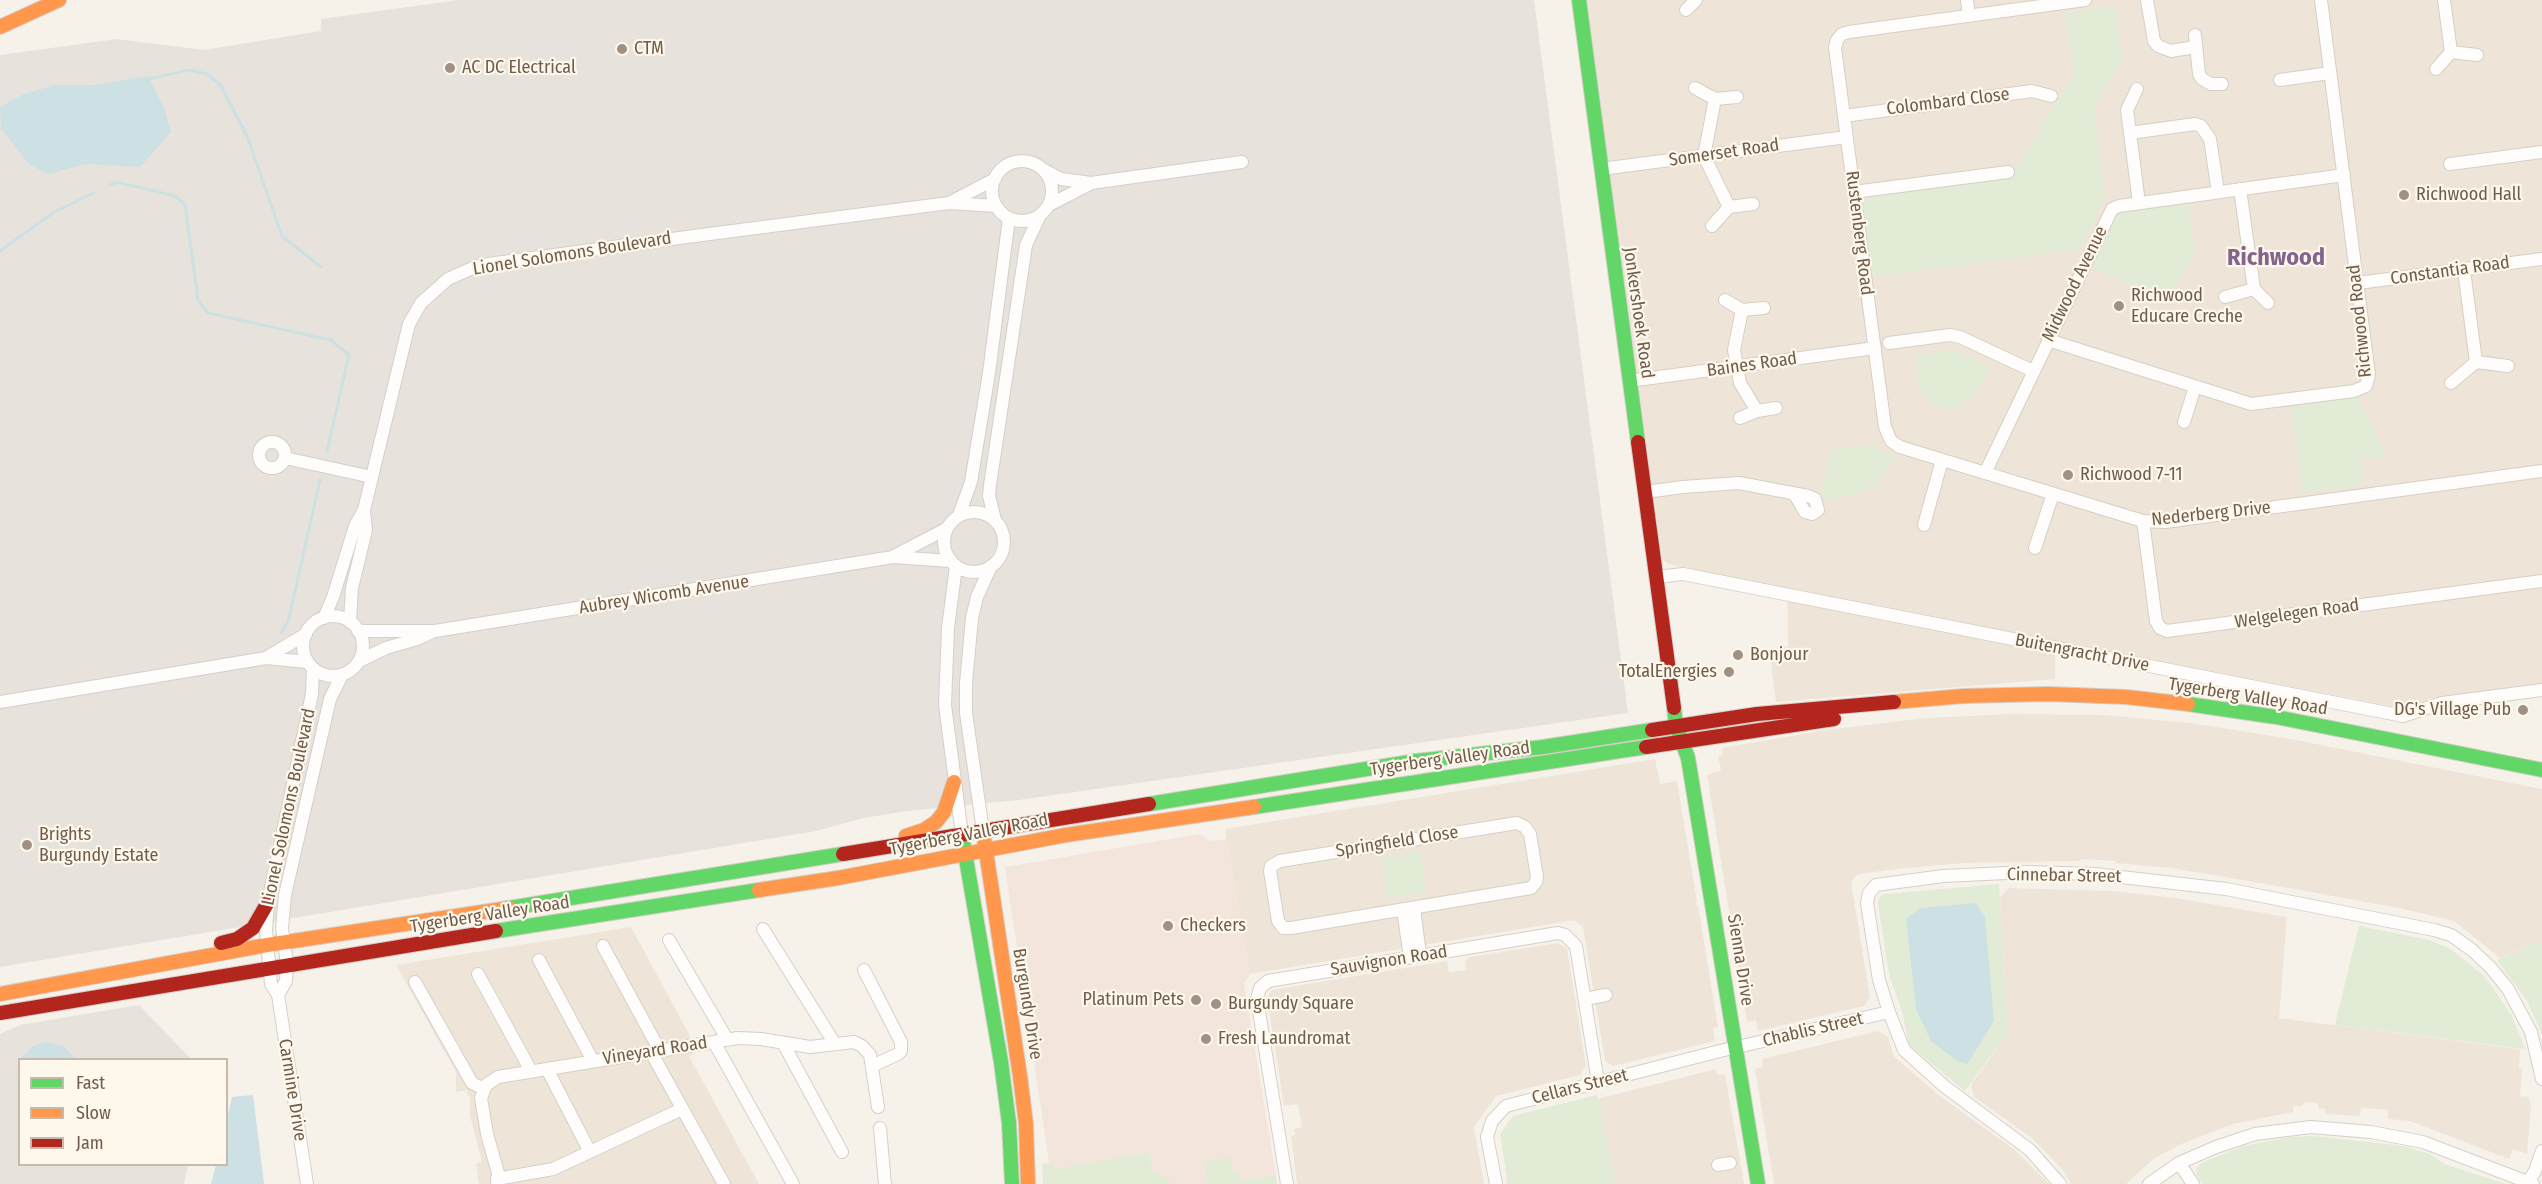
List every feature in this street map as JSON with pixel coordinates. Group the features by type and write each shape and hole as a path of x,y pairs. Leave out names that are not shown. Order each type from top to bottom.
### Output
{"main road":[{"path":"0,27 59,0"},
{"name":"Jonkershoek Road","path":"1579,0 1676,725"},
{"name":"Tygerberg Valley Road","path":"0,994 284,942 835,856 1416,761 1543,747 1757,714 1946,698 2049,694 2126,697 2276,717 2542,770"},
{"name":"Tygerberg Valley Road","path":"0,1012 826,879 986,849 1395,785 1684,743 1946,698"},
{"name":"Sienna Drive","path":"1676,725 1688,758 1758,1184"},
{"path":"835,856 864,843 924,830 936,822 944,812 954,782"},
{"name":"Burgundy Drive","path":"983,831 1020,1076 1026,1124 1028,1184"},
{"name":"Burgundy Drive","path":"962,835 1001,1062 1009,1123 1012,1184"},
{"path":"190,959 202,950 237,939 248,932 260,918 268,902"}],"street":[{"path":"1686,10 1696,0"},
{"path":"1967,0 1969,15 2077,0"},
{"path":"2147,0 2154,41 2158,46 2171,51 2195,41 2202,79 2211,84 2222,84"},
{"name":"Richwood Road","path":"2048,340 2243,403 2258,404 2363,388 2368,383 2370,375 2321,0"},
{"path":"2436,69 2451,52 2444,0"},
{"name":"Rustenberg Road","path":"1891,441 1885,427 1835,48 1839,37 1849,32 1969,15"},
{"path":"2451,52 2477,55"},
{"path":"2280,80 2330,73"},
{"path":"1695,88 1715,99 1737,97"},
{"path":"2137,88 2127,110 2139,203"},
{"name":"Colombard Close","path":"1844,116 2032,91 2051,96"},
{"path":"1715,99 1704,156 1729,207"},
{"path":"2130,133 2194,124 2201,126 2212,147 2218,192"},
{"name":"Somerset Road","path":"1601,169 1847,137"},
{"path":"2450,164 2542,152"},
{"path":"1091,183 1025,221 1009,218 996,206 993,197 995,178 1006,166 1022,161 1030,162 1061,179 1091,183 1242,162"},
{"path":"1009,218 989,373 971,482 959,515 946,529 944,548 953,563 972,572 982,571 999,558 1004,539 995,520 989,496 1026,245 1044,210 1052,185 1044,170"},
{"path":"1854,192 2008,172"},
{"name":"Midwood Avenue","path":"1986,473 2108,215 2119,206 2344,175"},
{"name":"Lionel Solomons Boulevard","path":"949,203 995,178"},
{"path":"2240,189 2254,289 2268,303"},
{"name":"Lionel Solomons Boulevard","path":"324,618 333,597 355,526 364,510 409,324 430,294 448,279 462,272 496,263 949,203 996,206"},
{"path":"1712,226 1729,207 1754,204"},
{"name":"Constantia Road","path":"2358,284 2542,259"},
{"path":"2464,270 2476,362"},
{"path":"2225,297 2254,289"},
{"path":"1725,300 1742,310 1764,308"},
{"path":"1742,310 1734,350 1735,367 1740,383 1757,411"},
{"path":"1889,343 1950,335 1960,337 2033,371"},
{"name":"Baines Road","path":"1629,381 1875,348"},
{"path":"2451,383 2476,362 2508,366"},
{"path":"2184,422 2195,387"},
{"path":"1740,418 1757,411 1776,408"},
{"name":"Nederberg Drive","path":"1891,441 1900,447 2143,521 2165,522 2542,471"},
{"path":"285,458 372,477"},
{"path":"1924,525 1942,460"},
{"path":"1645,492 1683,486 1739,483 1795,495"},
{"path":"2034,548 2053,494"},
{"name":"Lionel Solomons Boulevard","path":"354,627 352,588 366,530 364,510"},
{"path":"959,515 977,512 995,520"},
{"name":"Welgelegen Road","path":"2143,521 2156,621 2160,628 2167,631 2542,581"},
{"name":"Aubrey Wicomb Avenue","path":"893,557 946,529"},
{"name":"Aubrey Wicomb Avenue","path":"354,627 435,631 893,557 953,563"},
{"path":"953,563 945,665 945,705 962,835"},
{"path":"983,831 966,713 966,683 972,618 991,566"},
{"name":"Buitengracht Drive","path":"1656,577 1683,574 2403,716 2442,703 2542,690"},
{"path":"0,702 266,658 310,665 331,676 342,675 351,671 359,661 363,644 354,627 336,617 324,618 311,626 306,634 304,653 310,665"},
{"name":"Aubrey Wicomb Avenue","path":"359,661 386,648 435,631"},
{"path":"266,658 306,634"},
{"name":"Lionel Solomons Boulevard","path":"270,967 267,945 268,902 312,694 310,665"},
{"name":"Lionel Solomons Boulevard","path":"287,964 282,928 285,895 330,699 342,675"},
{"name":"Springfield Close","path":"1517,823 1528,830 1537,877 1531,888 1409,909 1286,929 1278,921 1270,877 1271,866 1280,861 1517,823"},
{"name":"Cinnebar Street","path":"2060,1184 2030,1150 1944,1086 1910,1057 1900,1043 1879,980 1867,903 1869,893 1876,885 1943,876 2028,872 2095,874 2179,882 2402,923 2451,936 2481,958 2512,995 2534,1040 2542,1079"},
{"path":"1409,909 1415,956"},
{"path":"764,929 835,1044"},
{"name":"Sauvignon Road","path":"1287,1184 1257,999 1260,988 1273,980 1562,934 1569,936 1576,946 1598,1082"},
{"path":"669,940 727,1040"},
{"path":"603,946 682,1109 724,1184"},
{"path":"538,960 593,1061"},
{"name":"Carmine Drive","path":"278,995 285,981 287,964"},
{"name":"Carmine Drive","path":"270,967 271,984 278,995 307,1184"},
{"path":"864,970 901,1042 901,1051 898,1054 872,1066"},
{"path":"478,974 531,1071"},
{"path":"416,982 472,1083 484,1089 482,1098 487,1134 502,1181 553,1169 682,1109"},
{"path":"1584,999 1606,995"},
{"name":"Chablis Street","path":"1736,1048 1889,1012"},
{"name":"Vineyard Road","path":"484,1089 489,1081 498,1077 748,1037 810,1047 848,1042 862,1046 870,1055 878,1107"},
{"path":"714,1042 792,1184"},
{"path":"783,1043 842,1152"},
{"name":"Cellars Street","path":"1496,1184 1487,1137 1488,1128 1501,1111 1515,1103 1736,1048"},
{"path":"547,1069 591,1152"},
{"path":"2149,1184 2179,1163 2247,1136 2311,1127 2395,1135 2423,1142 2530,1183 2542,1151"},
{"path":"880,1128 885,1184"},
{"path":"2179,1163 2193,1184"}],"shaded area":[{"path":"459,0 1534,0 1628,713 1019,800 907,811 864,818 816,831 0,967 0,55 117,39 204,50 321,31 321,19"},
{"path":"1587,0 2542,0 2542,683 2431,698 2407,709 2055,641 2055,679 1776,702 1769,648 1788,647 1787,590 1668,564 1662,559"},
{"path":"148,76 164,108 171,132 140,167 85,164 49,174 30,165 1,129 0,107 24,94 55,85 93,85"},
{"path":"2011,714 2104,715 2191,723 2296,740 2542,789 2542,941 2500,958 2454,921 2404,909 2272,885 2171,868 2116,863 2116,861 2080,859 2080,861 1965,863 1906,868 1858,874 1851,882 1870,997 1864,1006 1758,1031 1756,1020 1747,1022 1707,775 1721,770 1718,756 1723,755 1722,748 1826,730 1926,718"},
{"path":"1655,759 1660,784 1677,781 1697,902 1695,903 1698,905 1718,1027 1713,1028 1715,1041 1613,1066 1605,1061 1583,927 1574,920 1250,974 1225,829"},
{"path":"1200,834 1211,841 1227,839 1250,974 1244,983 1276,1175 1242,1181 1233,1175 1230,1158 1203,1162 1207,1184 1173,1184 1160,1173 1153,1175 1149,1152 1058,1168 1049,1163 1005,867"},
{"path":"2008,888 2113,891 2175,898 2287,917 2279,1018 2520,1049 2519,1068 2522,1069 2520,1096 2529,1097 2531,1106 2527,1154 2513,1149 2509,1159 2410,1121 2388,1119 2388,1110 2361,1108 2360,1116 2325,1114 2325,1109 2318,1108 2318,1103 2305,1102 2302,1106 2293,1106 2293,1112 2233,1124 2181,1144 2155,1158 2126,1184 2071,1184 2063,1170 2032,1138 1974,1097 1971,1085 2008,1032 2000,898"},
{"path":"1976,903 1985,917 1994,1021 1967,1064 1956,1060 1931,1041 1916,1009 1906,919 1921,908"},
{"path":"631,927 689,1034 694,1054 689,1056 759,1184 479,1184 476,1164 482,1162 470,1116 470,1096 467,1096 467,1090 456,1092 456,1072 396,965"},
{"path":"1558,943 1567,949 1586,1066 1580,1075 1496,1096 1474,1127 1484,1184 1297,1184 1291,1136 1295,1135 1294,1129 1302,1127 1298,1104 1284,1106 1267,998 1272,990 1447,961 1449,972 1466,970 1465,961 1471,957"},
{"path":"139,1005 190,1058 18,1058 18,1166 188,1166 184,1184 0,1184 0,1034 20,1025"},
{"path":"1878,1031 1888,1037 1894,1056 1899,1061 1940,1096 2015,1150 2049,1184 1774,1184 1755,1069 1763,1067 1762,1059"},
{"path":"46,1042 65,1047 74,1058 22,1058 33,1046"},
{"path":"1716,1069 1717,1075 1725,1074 1744,1184 1616,1184 1597,1099"},
{"path":"253,1095 264,1184 211,1184 216,1166 228,1166 228,1115 232,1097"}],"green space":[{"path":"2115,5 2122,60 2093,108 2105,197 2080,249 1874,277 1874,268 1870,266 1862,205 1868,196 2009,178 2074,75 2064,13"},
{"path":"2188,200 2195,251 2167,302 2088,265 2116,211"},
{"path":"1954,350 1990,367 1975,394 1952,410 1929,403 1920,390 1916,355"},
{"path":"2358,397 2387,456 2361,459 2364,485 2303,493 2291,407"},
{"path":"1875,444 1879,450 1897,457 1874,488 1831,501 1822,494 1831,450"},
{"path":"1420,851 1427,892 1387,899 1380,858"},
{"path":"1999,884 2008,1032 1965,1091 1909,1045 1903,1015 1889,974 1878,903 1884,894"},
{"path":"2359,926 2429,940 2449,948 2482,974 2491,985 2512,1016 2525,1049 2335,1025"},
{"path":"2542,941 2542,1034 2527,1001 2497,960"},
{"path":"1597,1095 1616,1184 1506,1184 1500,1134 1513,1116"},
{"path":"2313,1136 2404,1146 2430,1154 2444,1164 2506,1184 2202,1184 2197,1175 2196,1169 2201,1163 2243,1146 2290,1137"},
{"path":"1149,1152 1153,1174 1160,1173 1173,1184 1043,1184 1042,1164 1049,1163 1058,1168"},
{"path":"1230,1157 1233,1174 1241,1174 1242,1181 1276,1175 1277,1184 1207,1184 1203,1162"}],"waterway":[{"path":"149,79 189,70 207,74 221,86 247,136 282,236 321,267"},
{"path":"110,185 117,182 175,196 185,204 198,300 208,313 331,340 349,355 327,451"},
{"path":"0,251 54,212 94,193"},
{"path":"281,633 288,622 320,480"}],"traffic: fast":[{"path":"1579,0 1638,442"},
{"path":"2188,704 2276,717 2542,770"},
{"path":"1674,708 1676,725 1688,758 1758,1184"},
{"path":"1149,804 1416,761 1543,747 1652,730"},
{"path":"1254,807 1646,747"},
{"path":"963,841 1001,1062 1009,1123 1012,1184"},
{"path":"509,908 843,854"},
{"path":"496,931 759,890"}],"traffic: slow":[{"path":"0,27 59,0"},
{"path":"1894,702 1964,696 2048,694 2126,697 2188,704"},
{"path":"906,836 924,830 936,822 944,812 954,782"},
{"path":"759,890 838,878 1066,835 1254,807"},
{"path":"984,838 1020,1076 1026,1124 1028,1184"},
{"path":"0,994 267,945 509,908"}],"traffic: jam":[{"path":"1638,442 1674,708"},
{"path":"1652,730 1757,714 1894,702"},
{"path":"1646,747 1834,719"},
{"path":"843,854 1149,804"},
{"path":"221,943 237,939 253,928 268,902"},
{"path":"0,1013 496,931"}],"place":[{"name":"CTM","path":"622,49"},
{"name":"AC DC Electrical","path":"450,68"},
{"name":"Richwood Hall","path":"2404,195"},
{"name":"Richwood Educare Creche","path":"2119,306"},
{"name":"Richwood 7-11","path":"2068,475"},
{"name":"Bonjour","path":"1738,655"},
{"name":"TotalEnergies","path":"1729,672"},
{"name":"DG's Village Pub","path":"2523,710"},
{"name":"Brights Burgundy Estate","path":"27,845"},
{"name":"Checkers","path":"1168,926"},
{"name":"Platinum Pets","path":"1196,1000"},
{"name":"Burgundy Square","path":"1216,1004"},
{"name":"Fresh Laundromat","path":"1206,1039"}],"district":[{"name":"Richwood","path":"2276,258"}]}
